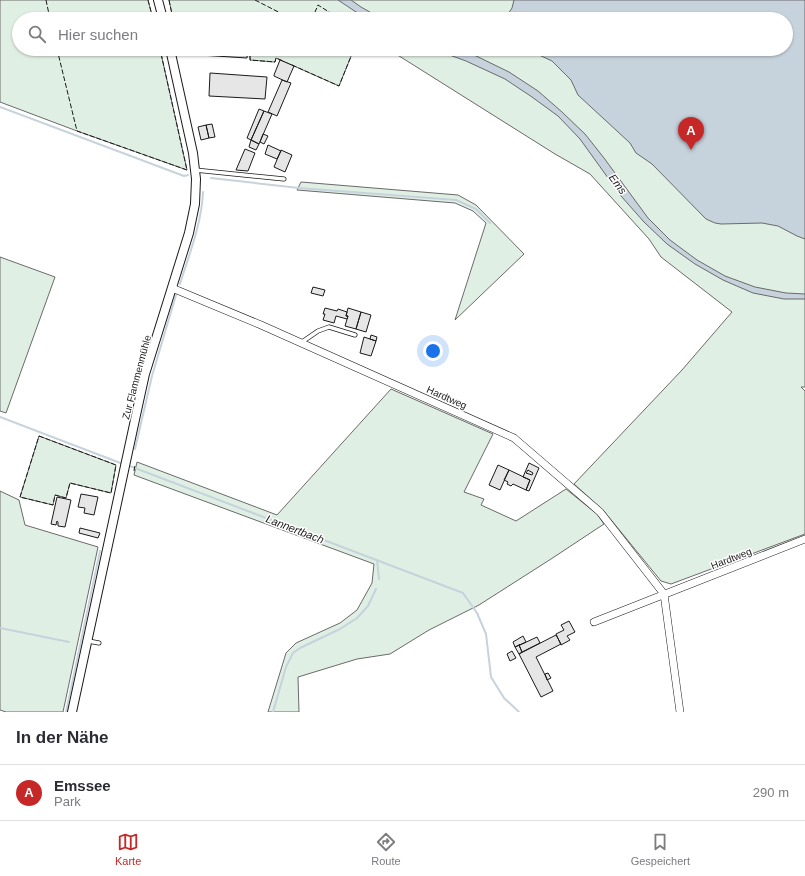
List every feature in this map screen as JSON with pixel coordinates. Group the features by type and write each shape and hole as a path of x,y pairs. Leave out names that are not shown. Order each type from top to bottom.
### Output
{"street":[{"path":"158,0 161,12"},
{"name":"Zur Flammenmühle","path":"72,712 145,374 189,233 195,204 196,179 193,153 172,56"},
{"name":"Hardtweg","path":"172,288 261,325 514,438 600,512 664,594"},
{"name":"Hardtweg","path":"594,622 805,540"},
{"path":"664,594 680,712"}],"lane":[{"path":"195,170 284,179"},
{"path":"301,343 318,331 329,327 356,335"},
{"path":"88,640 99,643"}],"green space":[{"path":"0,0 148,0 151,12 12,12 12,56 162,56 187,170 77,131 0,102"},
{"path":"169,0 805,0 805,387 801,387 805,391 805,534 671,584 661,581 603,510 574,484 682,370 732,312 661,257 649,239 590,174 555,154 399,56 793,56 793,12 172,12"},
{"path":"250,56 351,56 339,86 276,58 275,62 250,60"},
{"path":"301,182 458,195 476,205 524,254 455,320 486,223 473,211 455,203 297,190"},
{"path":"0,257 55,277 6,413 0,411"},
{"path":"391,389 493,434 464,492 484,499 481,505 516,521 566,489 597,514 604,524 479,605 429,630 390,654 357,659 298,677 299,712 268,712 286,653 296,643 340,623 357,610 372,583 374,564 134,475 137,462 277,515"},
{"path":"39,436 116,465 111,493 70,483 66,498 55,495 53,505 20,497"},
{"path":"0,491 19,500 25,525 98,547 63,712 6,712 0,710"}],"water":[{"path":"338,0 351,0 370,12 356,12"},
{"path":"514,0 805,0 805,239 778,226 762,223 721,224 706,219 652,164 636,153 630,143 578,95 571,80 552,61 541,56 793,56 793,12 509,12"},
{"name":"Ems","path":"452,56 476,56 509,72 538,91 585,134 648,218 670,240 697,260 725,276 755,287 786,293 805,294 805,299 784,299 753,293 723,280 695,264 667,244 644,222 621,196 580,139 558,116 505,79"}],"building":[{"path":"216,56 247,56 247,58"},
{"path":"280,60 294,66 287,82 274,76"},
{"path":"210,73 267,77 265,99 209,96"},
{"path":"282,80 291,83 277,116 268,112"},
{"path":"259,109 264,111 251,140 247,138"},
{"path":"264,111 272,114 259,144 251,140"},
{"path":"212,124 215,137 209,138 206,125"},
{"path":"206,125 209,138 201,140 198,127"},
{"path":"263,134 268,136 264,144 260,142"},
{"path":"251,140 259,144 256,150 249,147"},
{"path":"268,145 281,151 277,159 265,154"},
{"path":"245,149 255,153 248,171 236,170"},
{"path":"281,150 292,155 285,172 274,167"},
{"path":"313,287 325,290 323,296 311,293"},
{"path":"325,308 337,311 338,309 347,312 347,319 336,316 334,323 323,320"},
{"path":"348,308 361,312 356,329 345,326 348,316 346,316"},
{"path":"361,312 371,315 366,332 356,329"},
{"path":"371,335 377,337 376,341 370,339"},
{"path":"364,337 376,341 371,356 360,353"},
{"path":"529,463 539,468 529,491 526,490 530,480 523,477"},
{"path":"498,465 509,470 500,490 489,485"},
{"path":"509,470 530,480 526,490 513,484 511,486 507,484 508,482 504,480"},
{"path":"528,470 533,473 532,475 526,473"},
{"path":"81,494 98,497 94,515 84,513 85,508 78,507"},
{"path":"57,497 71,500 65,527 58,526 57,521 56,525 51,524"},
{"path":"80,528 100,533 98,538 79,533"},
{"path":"569,621 575,632 567,636 570,640 561,645 556,634 564,630 561,625"},
{"path":"556,635 561,644 536,657 553,691 541,697 519,654"},
{"path":"523,636 526,642 515,647 513,642"},
{"path":"537,637 540,643 522,652 519,645 520,644"},
{"path":"519,645 522,652 519,654 515,647"},
{"path":"512,651 516,658 510,661 507,654"},
{"path":"548,673 551,678 547,680 545,674"}],"waterway":[{"path":"0,107 184,176 188,175"},
{"path":"211,178 299,188 456,200 476,209 490,223"},
{"path":"180,284 198,227 203,192"},
{"path":"135,449 152,376 176,295"},
{"name":"Lannertbach","path":"0,417 123,464"},
{"name":"Lannertbach","path":"127,465 463,593 477,613 486,634 491,677 504,698 519,712"},
{"path":"66,712 100,551"},
{"path":"377,560 379,579"},
{"path":"273,712 286,667 293,653 300,648 340,629 357,618 368,606 376,589"},
{"path":"0,628 69,642"}],"fence":[{"path":"46,0 49,12"},
{"path":"148,0 151,12"},
{"path":"169,0 172,12"},
{"path":"255,0 278,12"},
{"path":"315,12 318,5 329,12"},
{"path":"59,56 77,131 187,170 162,56"},
{"path":"250,56 250,60 275,62 276,58 283,61"},
{"path":"292,65 339,86 351,56"},
{"path":"39,436 116,465 111,493 70,483 66,498 55,495 53,505 20,497 39,436"},
{"path":"134,471 135,465"}],"place":[{"name":"Emssee","path":"691,150"}]}
